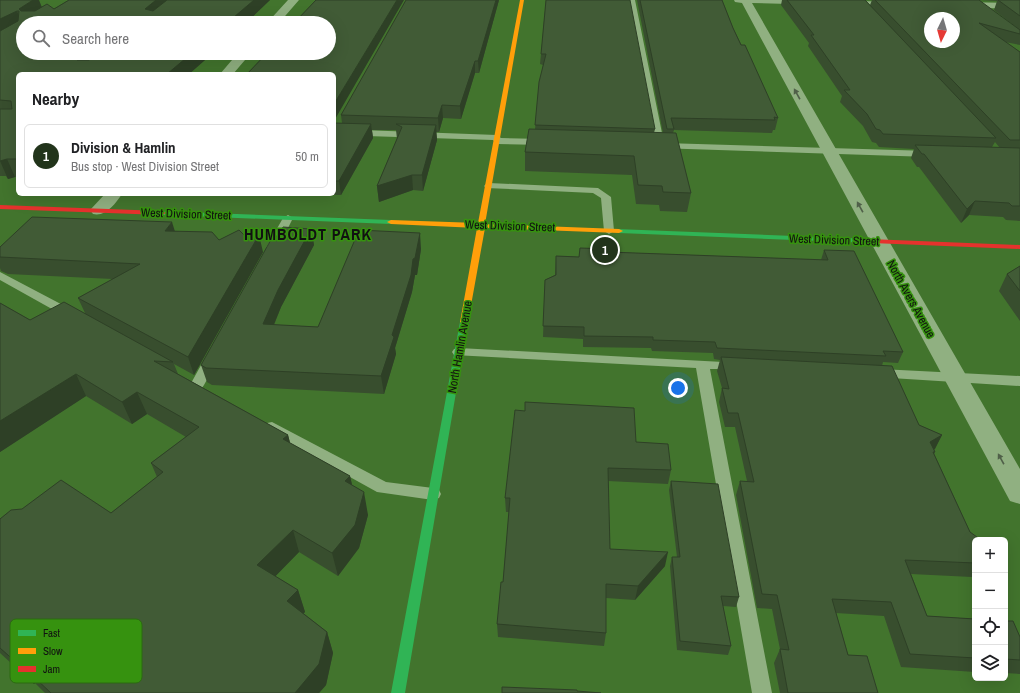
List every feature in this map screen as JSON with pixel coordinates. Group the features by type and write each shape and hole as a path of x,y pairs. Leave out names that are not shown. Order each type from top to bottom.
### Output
{"street":[{"path":"279,16 294,0"},
{"name":"North Hamlin Avenue","path":"398,693 522,0"},
{"path":"739,0 860,1 913,4"},
{"name":"North Avers Avenue","path":"745,0 1020,493"},
{"path":"974,3 992,16"},
{"path":"943,4 974,3 1020,6"},
{"path":"228,72 239,60"},
{"path":"99,210 112,196"},
{"name":"West Division Street","path":"0,207 1020,247"}],"lane":[{"path":"632,0 656,146 940,155"},
{"path":"860,1 872,14"},
{"path":"336,130 557,143"},
{"path":"489,186 596,190 606,197 609,231"},
{"path":"264,261 288,218"},
{"path":"0,275 82,320"},
{"path":"197,385 216,350"},
{"path":"459,352 749,367"},
{"path":"702,364 762,693"},
{"path":"867,373 1020,381"},
{"path":"184,377 211,392"},
{"path":"259,419 383,488 433,494"}],"building":[{"path":"0,0 33,0 19,9 21,11 35,11 47,4 54,9 69,0 156,0 145,9 153,11 167,0 254,0 235,16 18,16 19,11 17,11 0,19"},
{"path":"316,0 397,0 336,101 336,72 249,72 260,60 336,60 336,16 301,16"},
{"path":"406,0 496,0 478,61 475,61 460,106 442,105 438,118 341,115"},
{"path":"546,0 630,0 655,129 535,125 539,82 546,54 541,54"},
{"path":"640,0 722,0 741,45 745,45 778,118 774,117 775,120 671,118 674,129 667,129"},
{"path":"787,0 865,0 996,138 883,134 880,130 876,129 867,114 844,90 850,90 811,35 814,35"},
{"path":"875,0 979,0 1020,30 1020,34 979,23 1020,52 1020,140 1010,140"},
{"path":"998,0 1020,0 1020,16"},
{"path":"16,22 16,60 184,60 169,72 16,72 16,159 0,161 0,109 12,109 11,101 0,100 0,31"},
{"path":"336,123 371,124 339,181 336,181"},
{"path":"396,124 436,125 422,175 412,175 377,186 402,127"},
{"path":"529,129 676,133 691,193 663,192 662,186 638,185 634,156 525,152"},
{"path":"915,145 1020,148 1020,206 1012,206 1009,203 975,201 967,209 924,154 922,154"},
{"path":"32,217 172,222 165,231 212,232 219,240 239,230 244,235 259,235 188,357 78,298 140,264 0,257 0,247"},
{"path":"283,227 311,229 278,290 263,324 318,327 359,230 420,233 415,258 413,259 411,275 392,335 394,337 381,376 206,368 201,365 273,236 278,236"},
{"path":"580,248 608,249 608,252 828,260 824,250 854,251 903,352 883,351 886,356 717,348 715,342 653,340 653,337 584,336 584,327 543,326 545,280 556,275 556,256 579,257"},
{"path":"1020,266 1020,291 1007,274"},
{"path":"64,302 173,362 154,361 288,435 283,439 350,476 345,481 364,492 355,525 332,553 293,530 257,565 298,590 287,601 327,632 319,664 295,693 51,693 40,683 142,683 142,619 10,619 10,657 0,648 0,519 11,510 22,509 61,480 111,513 163,472 151,463 199,427 137,392 122,402 76,374 0,421 0,303 30,320"},
{"path":"721,357 892,366 919,425 942,435 930,442 935,452 933,452 970,532 977,537 972,537 972,563 905,560 927,616 972,619 972,658 910,654 891,602 832,599 848,655 867,656 878,693 788,693 780,649 789,650 777,595 762,594 740,481 754,482 738,413 728,413 722,388 729,389"},
{"path":"525,402 634,408 636,442 668,444 671,470 608,468 610,549 668,552 638,586 606,584 606,633 497,624 501,582 503,582 510,498 505,498 515,410 525,411"},
{"path":"671,481 718,484 739,597 721,596 731,646 680,641 672,557 680,557"},
{"path":"1008,621 1013,621 1020,637 1020,660 1008,659"},
{"path":"502,687 577,690 601,693 502,693"}],"traffic: fast":[{"path":"162,213 391,222"},
{"path":"619,231 872,241"},
{"path":"398,693 464,322"}],"traffic: slow":[{"path":"464,322 522,0"},
{"path":"391,222 619,231"}],"traffic: jam":[{"path":"0,207 162,213"},
{"path":"872,241 1020,247"}],"place":[{"name":"Division & Hamlin","path":"605,250"}],"district":[{"name":"HUMBOLDT PARK","path":"308,234"}]}
